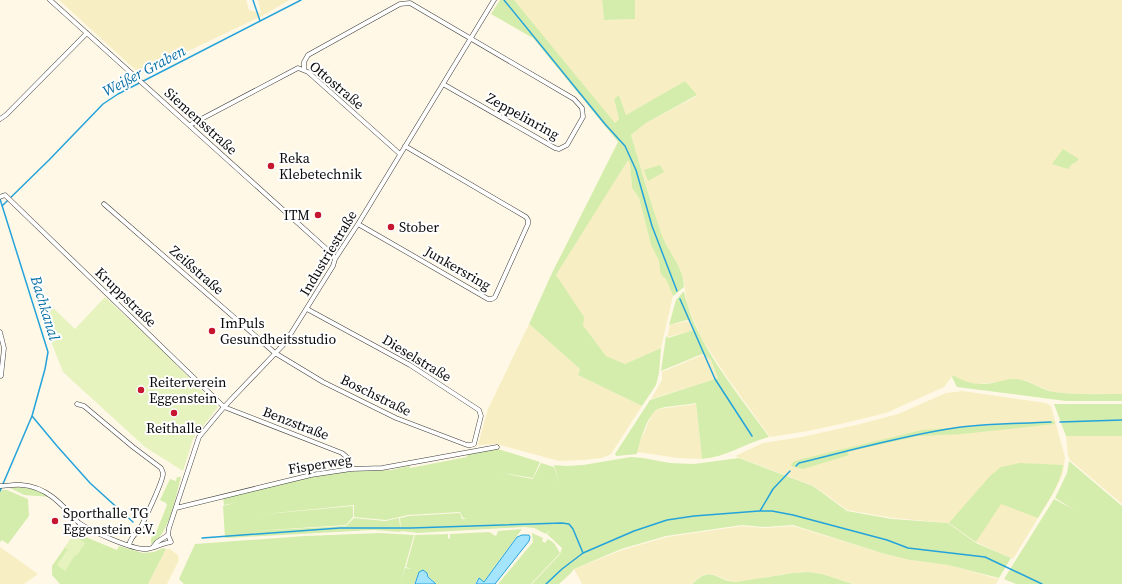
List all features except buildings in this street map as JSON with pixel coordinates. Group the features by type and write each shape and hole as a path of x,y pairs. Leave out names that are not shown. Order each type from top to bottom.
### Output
{"street":[{"name":"Siemensstraße","path":"50,0 332,253 335,259"},
{"name":"Industriestraße","path":"176,508 199,437 224,407 285,343 494,0"},
{"name":"Zeppelinring","path":"304,69 304,62 308,55 405,3 415,4 574,100 579,104 584,113 567,145 559,149 443,84"},
{"path":"0,118 6,115 87,33"},
{"name":"Ottostraße","path":"190,125 298,68 304,69 400,154"},
{"name":"Junkersring","path":"358,224 488,299 492,300 495,297 528,224 528,220 526,217 405,146"},
{"name":"Kruppstraße","path":"1,197 5,195 224,407"},
{"name":"Zeißstraße","path":"104,204 276,353"},
{"name":"Dieselstraße","path":"307,309 410,365 479,410 481,416 474,444 471,446"},
{"path":"0,332 4,348 1,376"},
{"name":"Boschstraße","path":"276,353 323,382 396,418 471,446"},
{"path":"77,404 84,406 133,447 161,468 163,472 157,492 140,529 133,534 129,545"},
{"name":"Benzstraße","path":"224,407 342,453 349,459 351,469"},
{"name":"Fisperweg","path":"176,508 311,475 351,469 382,468 497,447"},
{"path":"2,486 21,484 38,488 46,492 84,526 129,545 145,549 171,542 168,535 169,528 176,508"},
{"path":"153,547 157,542 168,535"}],"shaded area":[{"path":"59,0 246,0 249,10 261,13 258,0 289,0 264,15 140,74"},
{"path":"514,0 602,0 604,20 635,19 635,0 1122,0 1122,394 1079,394 1052,392 1025,380 977,384 962,381 953,375 944,387 886,413 808,431 770,437 726,376 702,339 687,305 684,281 680,269 661,235 631,135 646,123 697,96 685,81 626,115 619,95 614,99 619,119 615,123"},
{"path":"628,159 630,164 632,188 639,198 651,245 659,261 660,271 662,276 666,279 673,296 661,348 625,364 606,356 583,325 556,275"},
{"path":"688,321 691,322 694,330 667,337 670,325"},
{"path":"529,324 580,369 578,375 642,406 611,454 602,458 559,461 496,444 478,445 488,409"},
{"path":"702,355 711,360 718,378 651,399 662,380 662,372"},
{"path":"962,391 1046,403 1051,406 1065,457 1063,473 1054,492 1013,559 976,542 949,523 893,518 847,510 814,486 735,456 763,443 802,437 856,425 898,414 946,393"},
{"path":"696,404 702,459 678,458 637,452 652,414 658,409"},
{"path":"1066,436 1122,436 1122,504 1070,460 1068,456"},
{"path":"742,526 765,528 793,526 885,554 910,560 948,565 999,579 996,584 854,584 822,574 808,572 792,573 736,582 712,574 705,574 691,584 582,584 574,569 622,550 667,537"},
{"path":"0,547 38,574 24,584 0,584"},
{"path":"166,549 170,549 178,555 179,560 167,584 148,584"}],"green space":[{"path":"500,0 514,0 615,123 619,119 614,99 619,95 626,115 685,81 697,95 646,123 631,135 661,233 681,273 684,287 673,296 666,279 662,276 659,261 651,245 639,198 632,188 630,164 628,160 556,275 584,317 583,325 606,356 625,364 661,348 659,373 656,385 642,406 578,375 580,369 529,324 552,273 618,142 533,38 491,14"},
{"path":"602,0 635,0 635,19 604,20"},
{"path":"1063,149 1079,159 1068,169 1052,164"},
{"path":"660,165 664,172 648,181 644,170"},
{"path":"684,291 689,310 707,348 732,386 769,437 720,455 702,459 696,403 658,409 647,422 637,454 616,456 615,454 650,400 718,378 711,360 702,354 661,371 666,336 668,338 694,330 691,321 687,320 669,325 676,300"},
{"name":"Reiterverein Eggenstein","path":"105,297 159,347 218,407 193,439 183,471 145,447 63,372 37,306 46,301 75,329"},
{"path":"953,375 969,382 980,384 1018,379 1054,392 1079,394 1122,394 1122,401 1066,401 957,387 952,377"},
{"path":"1054,404 1122,404 1122,436 1066,436"},
{"path":"1054,421 1055,424 962,434 918,436 847,452 849,455 803,469 791,466 793,462 802,459 922,430"},
{"path":"498,449 540,462 533,478 497,472 533,479 541,463 554,467 560,485 554,465 583,465 631,457 670,463 694,464 739,458 813,486 847,511 892,519 948,523 976,543 1011,558 999,578 948,565 910,560 885,554 793,525 765,527 742,525 666,536 621,549 574,569 559,584 532,584 560,554 562,548 547,534 551,529 546,534 534,528 524,527 418,533 401,531 400,518 409,516 460,513 462,519 467,519 463,518 460,512 408,515 386,520 354,517 354,505 255,515 353,506 353,517 346,525 253,531 346,526 354,518 385,521 399,518 401,532 373,530 225,538 223,506 235,503 224,505 223,498 312,477 341,472 391,470 409,466 410,468 467,457 467,455"},
{"path":"1069,461 1122,506 1122,584 1016,584 1004,579 1054,499 1075,510 1055,498 1067,473"},
{"path":"1020,463 1063,465 1059,479 1050,499 1038,518 1001,504 976,542 949,523 990,476 1001,467"},
{"path":"177,477 181,477 171,514 163,533 151,544 151,538 155,535 167,505 160,500 170,479 176,481"},
{"path":"17,487 33,489 50,497 24,495 10,488"},
{"path":"0,490 7,490 28,499 29,516 8,544 2,540 0,542"},
{"path":"522,529 484,581 478,578 475,584 437,584 429,577 428,573 423,570 419,572 414,584 400,584 405,568 412,569 406,567 415,535 448,534 448,538 450,539 450,534 489,532 496,536 498,531"},
{"path":"76,531 88,538 117,550 119,546 143,553 154,552 163,548 166,549 148,584 60,584 52,575 52,566"},
{"path":"380,533 414,535 400,584 184,584 179,579 195,544 305,536"},
{"path":"532,533 543,538 542,541 545,543 548,539 554,543 560,553 531,584 498,584 533,542"},
{"path":"73,535 85,543 65,571 57,565 67,550 72,553 65,548"},
{"path":"808,572 822,574 853,584 692,584 699,578 709,574 736,582"}],"water":[{"path":"529,535 529,541 495,584 476,584 479,578 484,582 517,537"},
{"path":"423,570 436,584 415,584 419,572"}],"waterway":[{"path":"253,0 260,21"},
{"name":"Weißer Graben","path":"2,206 103,104 118,94 301,0"},
{"path":"504,0 605,124 625,146 636,170 652,226 677,291"},
{"name":"Bachkanal","path":"0,199 48,352 45,369 32,416 0,491"},
{"path":"680,299 715,379 752,436"},
{"path":"32,416 90,483 133,522"},
{"path":"1060,422 1122,420"},
{"path":"796,466 799,463 873,444 948,429 987,425 1051,422"},
{"path":"760,511 773,489 790,471"},
{"path":"546,584 562,569 583,553 634,531 667,520 694,516 759,511 772,511 793,515 887,540 908,548 985,557 1042,584"},
{"path":"202,538 340,528 411,528 562,523 569,524 573,529 583,553"}],"place":[{"name":"Reka Klebetechnik","path":"271,166"},
{"name":"ITM","path":"318,215"},
{"name":"Stober","path":"391,227"},
{"name":"ImPuls Gesundheitsstudio","path":"212,331"},
{"name":"Reiterverein Eggenstein","path":"141,390"},
{"name":"Reithalle","path":"174,413"},
{"name":"Sporthalle TG Eggenstein e.V.","path":"55,521"}]}
